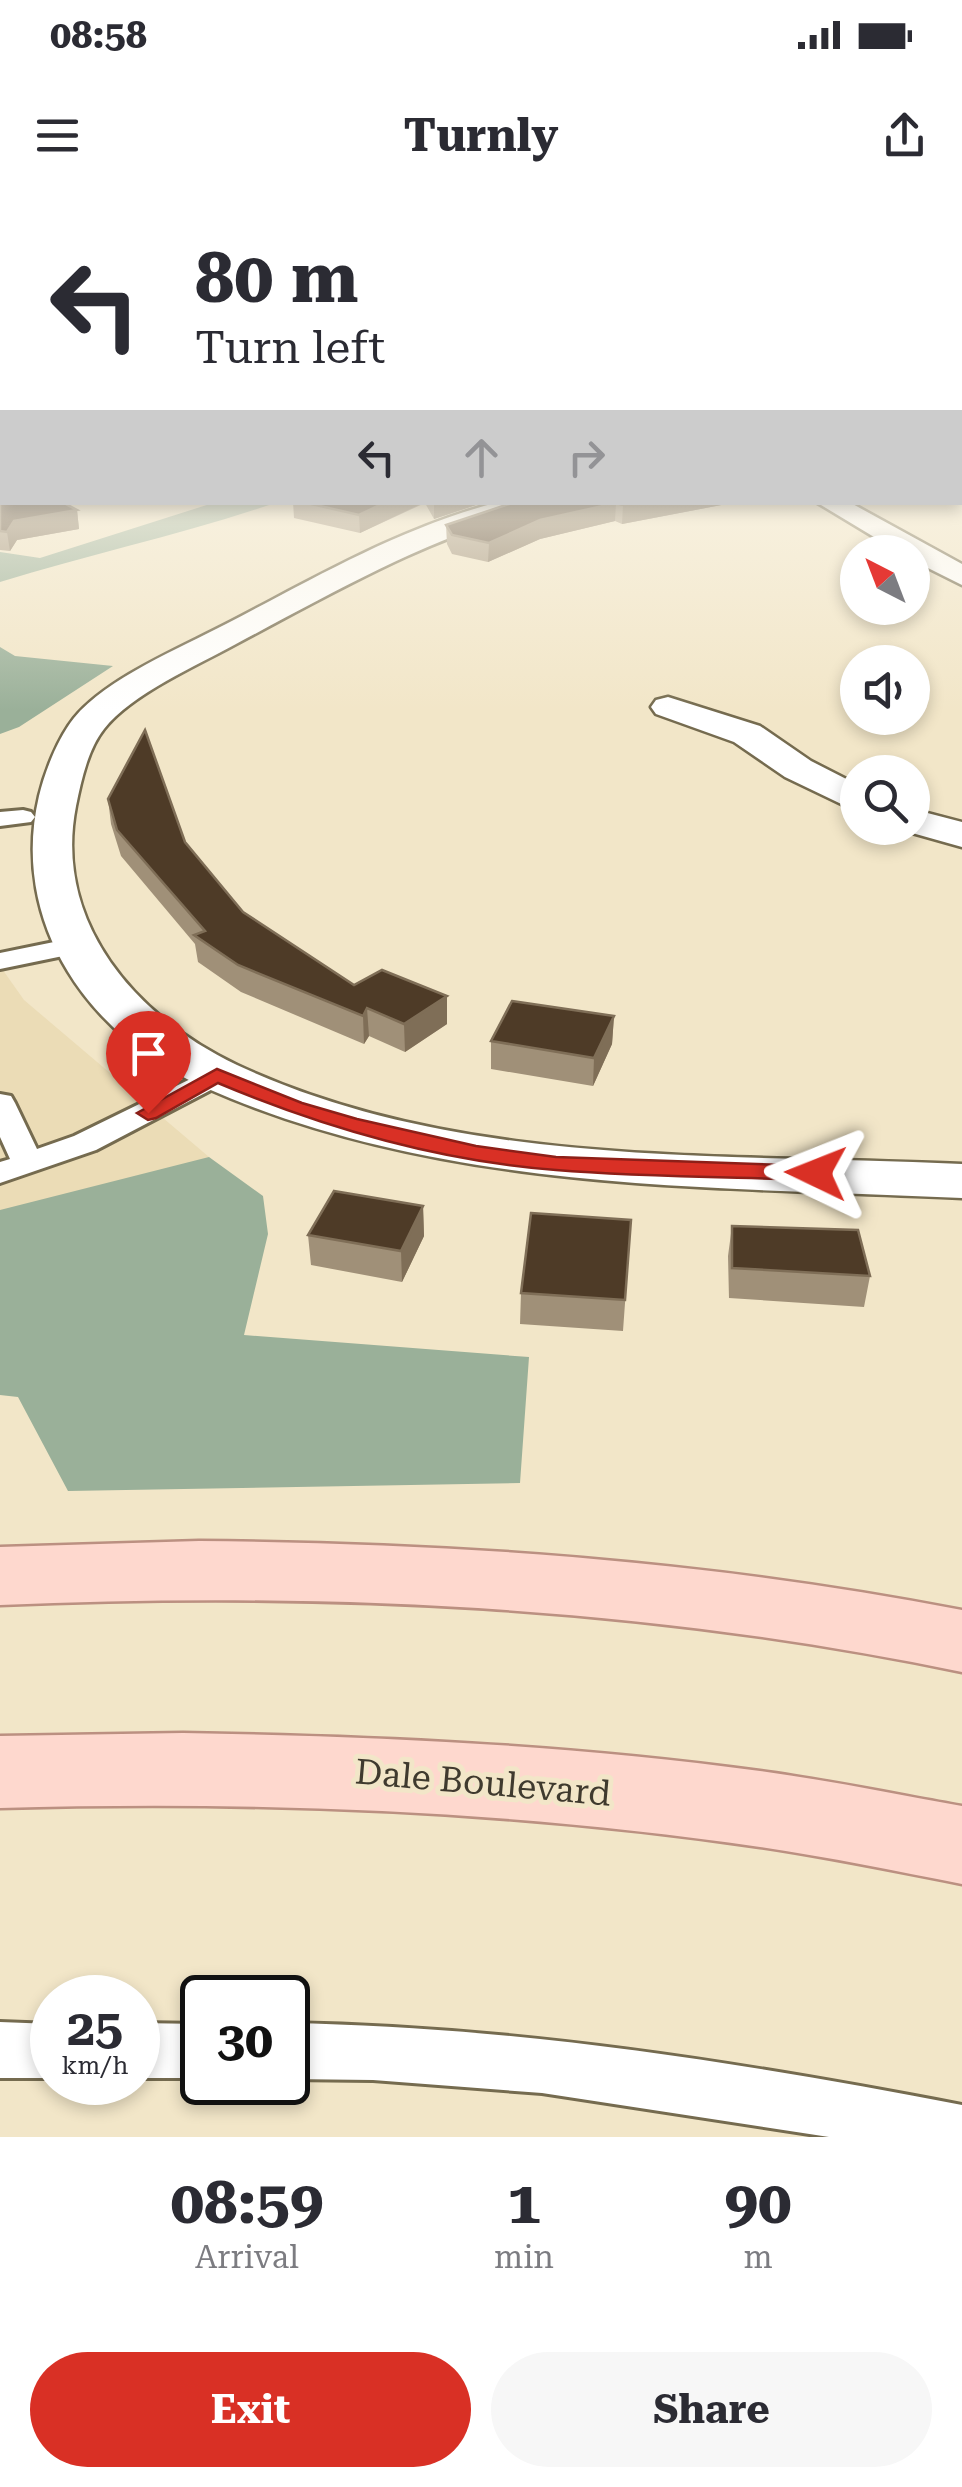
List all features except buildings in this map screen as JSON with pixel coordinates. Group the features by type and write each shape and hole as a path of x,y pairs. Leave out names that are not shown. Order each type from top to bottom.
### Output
{"main road":[{"path":"0,1576 254,1570 548,1583 798,1610 962,1640"},
{"name":"Dale Boulevard","path":"0,1772 132,1766 394,1773 733,1805 962,1844"}],"street":[{"path":"436,530 277,609 151,679 86,725 53,761 12,818 24,894 54,950 103,1003 144,1033 217,1075 312,1112 380,1133 476,1153 556,1164 962,1181"},
{"path":"880,530 962,576"},
{"path":"668,708 747,734 798,769 840,791"},
{"path":"930,826 962,835"}],"lane":[{"path":"0,961 54,950"},
{"path":"0,1103 14,1168 148,1113 217,1075"},
{"path":"0,2050 30,2051"},
{"path":"310,2050 546,2065 768,2096 962,2134"}],"shaded area":[{"path":"0,966 24,1000 209,1157 86,1288 0,1301"}],"green space":[{"path":"127,530 184,530 0,582 0,552 40,558"},
{"path":"0,647 15,656 113,666 19,727 0,734"},
{"path":"209,1157 263,1196 268,1234 244,1335 529,1357 520,1483 68,1491 18,1397 0,1395 0,1210"}],"route":[{"path":"148,1113 217,1075 294,1107 380,1133 476,1153 556,1164 816,1173"}]}
